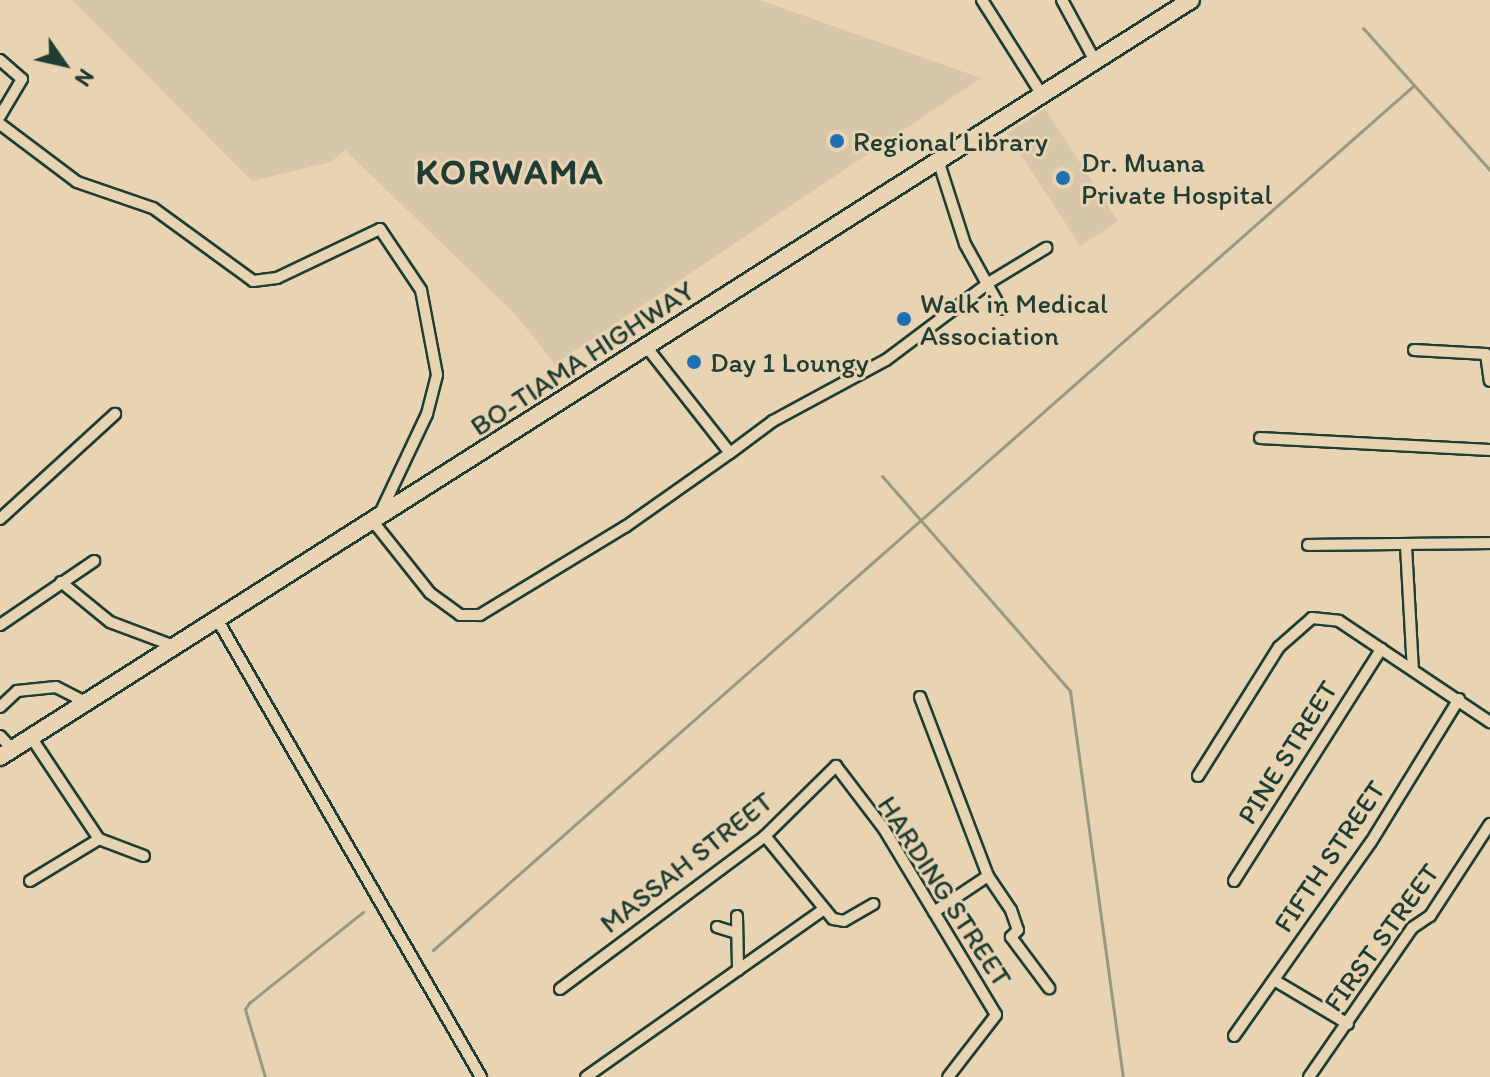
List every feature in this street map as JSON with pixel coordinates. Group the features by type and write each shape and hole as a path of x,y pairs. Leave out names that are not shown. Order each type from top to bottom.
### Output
{"highway":[{"name":"BO-TIAMA HIGHWAY","path":"6,753 217,619 375,524 645,345 1191,0"}],"street":[{"path":"982,0 1042,95"},
{"path":"1062,0 1095,61"},
{"path":"0,60 22,79 0,116"},
{"path":"0,124 77,182 153,208 253,281 277,278 380,229 421,290 437,375 427,414 375,524 430,593 460,615 480,615 625,527 773,421 886,360 990,282 1046,248"},
{"path":"938,160 965,244 990,282 1001,309"},
{"path":"645,345 730,453"},
{"path":"1414,350 1486,354 1490,381"},
{"path":"0,519 115,414"},
{"path":"1260,438 1490,450"},
{"path":"1308,545 1490,543"},
{"path":"1406,546 1413,670"},
{"path":"0,625 94,561"},
{"path":"61,582 110,622 174,646"},
{"path":"1198,776 1279,647 1321,616 1381,649 1490,722"},
{"path":"217,619 481,1077"},
{"name":"PINE STREET","path":"1234,881 1381,649"},
{"path":"0,707 17,691 56,687 88,703"},
{"path":"920,697 988,876 1011,910 1018,930 1011,937 1049,988"},
{"name":"FIFTH STREET","path":"1234,1036 1371,842 1459,699"},
{"path":"0,736 6,753"},
{"path":"31,737 99,839 144,856"},
{"name":"MASSAH STREET","path":"560,989 765,836 836,766"},
{"name":"HARDING STREET","path":"836,766 934,912 996,1015 948,1077"},
{"name":"FIRST STREET","path":"1309,1077 1490,824"},
{"path":"765,836 820,898 823,910 844,921 873,904"},
{"path":"30,881 99,839"},
{"path":"934,912 988,876"},
{"path":"586,1077 823,910"},
{"path":"737,916 733,932 738,970"},
{"path":"717,927 733,932"},
{"path":"1274,980 1348,1024"}],"shaded area":[{"path":"72,0 759,0 981,78 555,364 514,313 345,150 331,162 252,181"},
{"name":"Dr. Muana Private Hospital","path":"1045,109 1118,221 1080,246 1007,134"}],"waterway":[{"path":"1363,28 1490,170"},
{"path":"433,950 1413,86"},
{"path":"882,476 1070,691 1123,1077"},
{"path":"265,1077 245,1009 363,912"}],"place":[{"name":"Regional Library","path":"837,141"},
{"name":"Dr. Muana Private Hospital","path":"1063,178"},
{"name":"Walk in Medical Association","path":"904,319"},
{"name":"Day 1 Loungy","path":"694,362"}],"district":[{"name":"KORWAMA","path":"510,172"}]}
